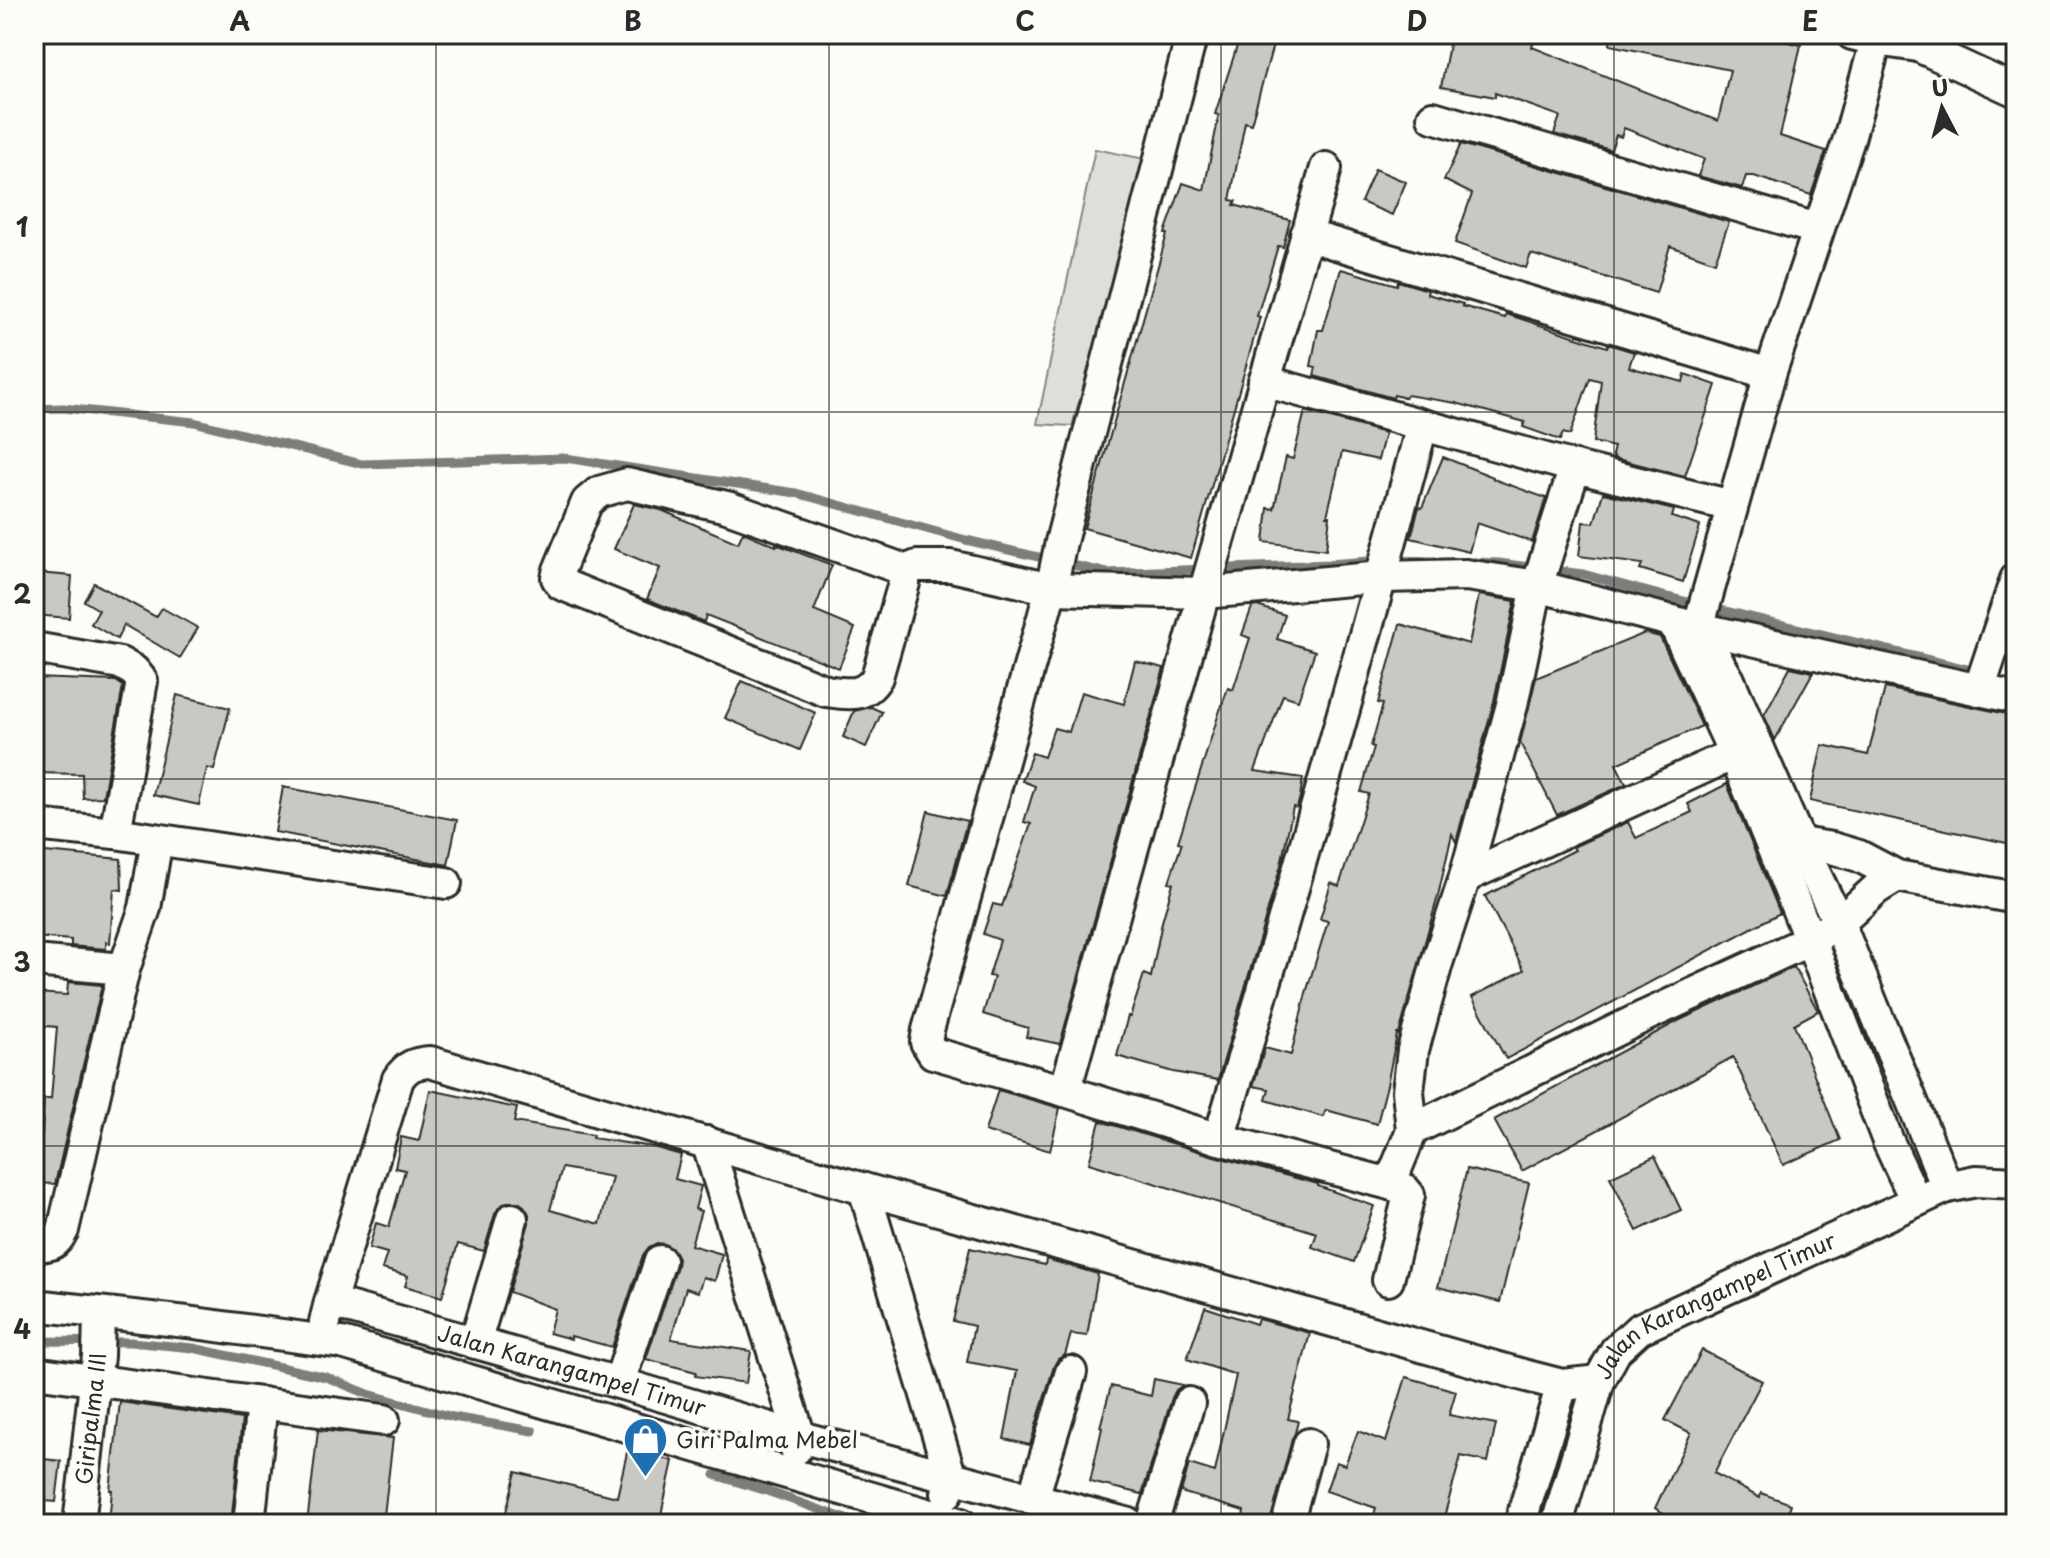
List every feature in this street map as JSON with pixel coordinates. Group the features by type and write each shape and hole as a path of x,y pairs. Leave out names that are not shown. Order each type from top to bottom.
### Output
{"street":[{"path":"1192,34 1052,582 926,1042 933,1053 1219,1139 1404,1189 1409,1195 1388,1280"},
{"path":"1916,1201 1888,1141 1810,940 1746,748 1694,618 1732,506 1770,374 1849,139 1868,36 1918,46 2016,91"},
{"path":"1433,117 1817,229"},
{"path":"1065,1091 1326,168"},
{"path":"1306,235 1770,374"},
{"path":"1264,381 1575,467 1732,506"},
{"path":"1219,1139 1301,866 1422,426"},
{"path":"1390,1184 1412,1130 1408,1091 1413,1050 1512,705 1546,554 1575,467"},
{"path":"904,571 904,583 877,677 872,686 855,694 826,691 568,588 557,578 587,502 599,492 627,484 727,507 904,571 917,566 951,566 1052,582 1209,576 1385,564 1538,585 1694,618 2016,698"},
{"path":"1979,690 2016,579"},
{"path":"34,648 120,663 134,671 142,681 115,833"},
{"path":"1465,877 1746,748"},
{"path":"1746,748 1800,843 1962,1184 2016,1183"},
{"path":"34,825 115,833 446,883"},
{"path":"34,1246 50,1245 58,1240 63,1230 124,969 145,908 157,840"},
{"path":"1800,843 1859,856 1897,876 2016,898"},
{"path":"1412,1130 1645,1016 1810,940 1839,923 1876,889 1897,876"},
{"path":"34,961 124,969"},
{"path":"320,1339 398,1079 406,1068 430,1062 864,1189 1562,1385 1599,1381"},
{"path":"707,1142 800,1437 790,1473"},
{"name":"Jalan Karangampel Timur","path":"1557,1524 1599,1381 1616,1350 1639,1329 1916,1201 1962,1184"},
{"path":"864,1189 951,1478 951,1521"},
{"path":"475,1343 512,1219"},
{"path":"619,1383 660,1261"},
{"name":"Jalan Karangampel Timur","path":"330,1302 800,1437 1129,1524"},
{"name":"Jalan Karangampel Timur","path":"34,1305 98,1344 320,1339 342,1343 951,1521"},
{"path":"34,1372 98,1344 262,1403 384,1420"},
{"name":"Giripalma III","path":"79,1524 98,1344"},
{"path":"1033,1498 1071,1372"},
{"path":"1520,1524 1562,1385"},
{"path":"249,1524 262,1403"},
{"path":"1152,1524 1189,1403"},
{"path":"1287,1524 1309,1444"}],"shaded area":[{"path":"1095,149 1150,160 1072,426 1037,424"}],"building":[{"path":"1241,34 1276,34 1251,124 1245,122 1230,200 1236,201 1234,205 1290,220 1283,247 1278,246 1257,316 1260,317 1191,558 1084,528 1165,233 1183,183 1204,190 1219,115 1215,114"},
{"path":"1451,34 1536,34 1532,47 1718,121 1730,70 1610,45 1611,34 1756,34 1801,45 1780,136 1826,151 1811,195 1754,176 1746,176 1742,188 1698,176 1704,159 1624,128 1621,137 1616,135 1611,150 1554,134 1560,116 1495,93 1495,97 1441,87"},
{"path":"1461,144 1729,222 1715,262 1670,246 1656,293 1531,254 1526,268 1455,243 1472,194 1444,180"},
{"path":"1375,169 1406,182 1392,215 1361,202"},
{"path":"1341,269 1397,285 1398,281 1428,290 1427,294 1462,306 1505,318 1506,314 1607,347 1608,344 1634,352 1629,367 1683,382 1685,374 1716,385 1685,476 1613,458 1614,447 1593,442 1601,381 1590,378 1570,435 1563,433 1560,440 1523,427 1525,422 1456,403 1407,395 1405,398 1394,395 1393,398 1314,376 1316,367 1311,366 1318,330 1323,330"},
{"path":"1305,411 1385,433 1378,460 1342,452 1327,516 1330,516 1326,550 1264,542 1268,508 1274,509 1286,457 1293,459"},
{"path":"1443,457 1546,498 1532,542 1477,523 1469,552 1411,538 1419,507 1422,508"},
{"path":"1603,493 1674,510 1672,517 1700,526 1683,582 1640,569 1642,564 1579,556 1583,522 1594,523"},
{"path":"634,504 661,510 738,543 743,532 832,565 814,611 855,628 839,668 706,615 704,622 647,599 660,568 614,549"},
{"path":"37,573 72,576 69,618 34,615"},
{"path":"94,583 156,617 162,608 198,628 180,658 124,625 117,639 91,624 99,610 84,601"},
{"path":"1479,595 1515,601 1494,701 1456,842 1452,834 1438,896 1397,1034 1377,1124 1326,1110 1323,1117 1266,1100 1269,1089 1253,1086 1265,1048 1291,1055 1328,921 1320,919 1331,883 1339,886 1369,794 1361,792 1383,704 1378,703 1400,624 1469,644"},
{"path":"1252,607 1285,615 1277,639 1315,651 1298,700 1283,695 1255,771 1303,778 1218,1080 1173,1072 1117,1056 1144,974 1151,977 1173,883 1169,882 1182,843 1178,842 1219,713 1228,688 1233,690 1250,638 1242,635"},
{"path":"1645,633 1660,637 1702,726 1616,764 1626,784 1557,815 1520,743 1536,678"},
{"path":"1135,661 1164,668 1060,1044 1026,1037 1028,1028 983,1014 994,977 989,976 1000,940 983,934 993,904 1002,906 1031,824 1024,822 1035,786 1022,781 1032,753 1044,757 1054,728 1069,732 1081,692 1124,704"},
{"path":"1790,667 1813,672 1775,740 1764,715"},
{"path":"34,678 116,681 123,686 103,797 83,798 82,774 34,773"},
{"path":"742,681 816,713 800,750 725,718"},
{"path":"1885,688 2016,716 2016,845 1810,801 1822,745 1868,755"},
{"path":"177,695 230,708 214,770 207,768 199,805 153,795"},
{"path":"871,707 882,712 866,747 843,737 854,711"},
{"path":"1727,784 1780,913 1506,1059 1472,997 1524,970 1485,896 1575,850 1573,847 1628,822 1636,838 1692,812 1688,804"},
{"path":"283,787 457,820 448,865 275,832"},
{"path":"928,811 967,821 947,896 909,886"},
{"path":"34,851 121,859 122,890 114,889 110,943 106,942 106,949 71,946 71,940 34,937"},
{"path":"1794,967 1818,1011 1794,1024 1840,1140 1783,1165 1733,1057 1522,1171 1494,1120 1678,1021"},
{"path":"68,982 102,985 55,1184 34,1183 34,1134 42,1134 44,1099 51,1099 57,1027 34,1025 34,993 67,995"},
{"path":"430,1090 517,1108 514,1122 593,1135 592,1138 653,1147 681,1155 675,1179 701,1186 695,1209 701,1211 691,1245 722,1254 715,1281 703,1277 698,1292 686,1288 671,1339 751,1351 746,1383 695,1376 696,1372 646,1359 677,1266 678,1258 674,1250 665,1244 657,1243 649,1247 643,1255 612,1347 549,1333 555,1309 509,1292 529,1223 529,1214 518,1202 507,1202 499,1207 484,1251 458,1244 442,1297 405,1286 408,1276 382,1269 387,1253 369,1248 376,1223 389,1227 405,1170 395,1168 401,1137 419,1141","holes":["562,1168 612,1177 600,1224 550,1210"]},
{"path":"998,1090 1060,1108 1050,1151 985,1131"},
{"path":"1100,1121 1318,1184 1374,1206 1354,1262 1312,1247 1317,1233 1089,1163"},
{"path":"1655,1156 1681,1210 1637,1231 1610,1177"},
{"path":"1467,1169 1529,1183 1500,1302 1438,1287"},
{"path":"970,1248 1045,1265 1046,1259 1098,1274 1087,1336 1071,1334 1065,1355 1054,1366 1030,1445 1004,1439 1017,1371 967,1362 974,1326 953,1321"},
{"path":"1205,1307 1256,1324 1258,1319 1310,1333 1288,1419 1298,1421 1270,1524 1242,1524 1244,1511 1181,1492 1189,1464 1215,1472 1236,1375 1187,1359"},
{"path":"1702,1350 1762,1381 1714,1473 1760,1498 1761,1493 1791,1504 1788,1513 1810,1524 1682,1524 1655,1508 1691,1433 1665,1420"},
{"path":"1406,1377 1456,1391 1449,1415 1496,1424 1488,1462 1461,1456 1442,1524 1371,1524 1376,1508 1326,1491 1336,1462 1345,1465 1358,1431 1386,1442"},
{"path":"1154,1379 1183,1385 1172,1398 1142,1494 1090,1482 1111,1386 1151,1396"},
{"path":"120,1402 242,1419 231,1524 109,1524"},
{"path":"318,1430 393,1438 383,1524 307,1524"},
{"path":"628,1448 673,1461 659,1524 503,1524 516,1472 617,1497"},
{"path":"34,1458 61,1461 56,1502 34,1500"}],"waterway":[{"path":"34,409 63,408 194,422 362,464 565,458 796,493 966,540 1107,573 1382,560 1435,561"},
{"path":"1474,562 1583,574 1967,669"},
{"path":"34,1341 131,1342 193,1348 326,1377 368,1394 453,1417 533,1431"},
{"path":"715,1475 860,1524"}],"place":[{"name":"Giri Palma Mebel","path":"645,1479"}]}
